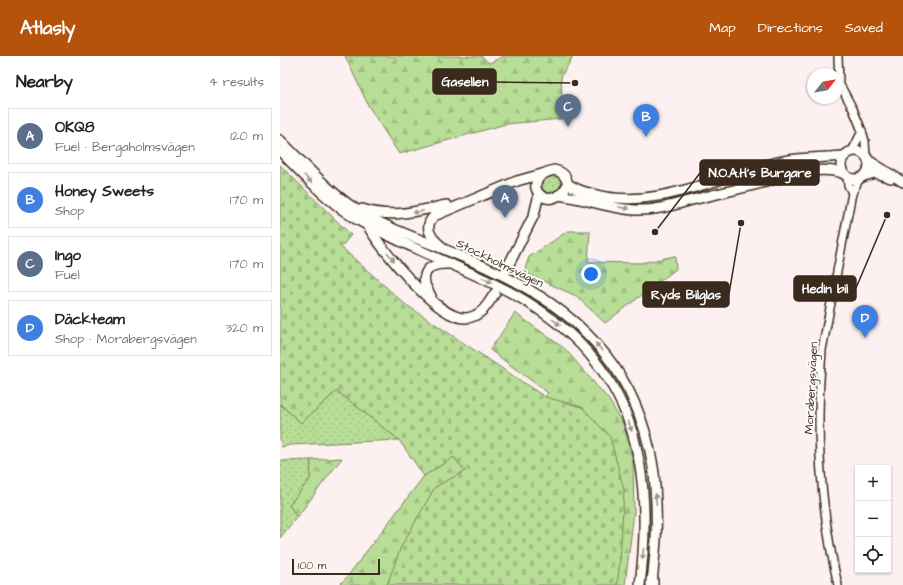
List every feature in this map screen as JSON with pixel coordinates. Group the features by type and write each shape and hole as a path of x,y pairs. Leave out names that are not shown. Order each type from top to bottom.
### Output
{"main road":[{"name":"Stockholmsvägen","path":"280,140 326,185 352,206 378,222 446,250 521,285 550,302 577,323 603,350 613,364 636,407 642,423 654,473 656,518 652,583"},
{"name":"Stockholmsvägen","path":"280,151 330,200 368,226 508,291 537,308 574,337 606,374 627,415 639,455 644,501 644,550 640,585"},
{"path":"446,250 434,240 429,232 428,228 430,220 438,214 525,178 551,171 557,171 565,176 568,184 584,192 617,199 633,199 657,196 682,190 774,163 860,153 903,182"},
{"path":"846,175 842,163 848,155"},
{"path":"862,177 869,168 867,158"},
{"path":"558,196 592,201 622,208 642,210 670,206 805,172 821,170 834,170 851,179 875,173 903,182"},
{"path":"534,215 538,191 537,182 542,174"},
{"path":"511,185 524,184 538,191 543,198 548,199"},
{"path":"506,270 534,215 548,199 558,196 566,189 568,184"},
{"path":"352,206 377,213 401,214 470,201"},
{"path":"368,226 376,238 415,285 438,305 453,315 467,318 481,312 495,293"},
{"path":"438,305 426,288 424,283 425,274 433,266 451,264"}],"street":[{"path":"838,56 839,83 853,109 862,131 867,158"},
{"path":"848,155 862,131"},
{"name":"Morabergsvägen","path":"846,175 848,185 852,193"},
{"name":"Morabergsvägen","path":"838,585 827,530 820,468 818,434 820,371 822,350 852,193 862,177"}],"green space":[{"path":"345,56 481,56 489,63 504,56 573,56 561,77 561,119 506,124 399,154 369,107"},
{"path":"280,165 351,235 341,247 405,304 545,397 582,407 610,437 624,490 620,561 617,585 387,585 401,547 435,487 465,471 454,457 424,476 399,440 337,391 301,423 280,404"},
{"path":"553,176 559,178 562,185 557,191 548,193 543,190 542,182"},
{"path":"568,231 590,231 588,262 641,263 675,256 676,269 605,323 576,296 524,272 529,257"},
{"path":"515,313 565,349 609,400 624,426 633,462 634,512 625,585 339,585 347,577 424,476 454,457 465,471 509,438 548,393 490,350"},
{"path":"337,391 399,440 290,445 282,447 280,439 280,404 301,423"},
{"path":"342,458 297,517 289,505 310,479 311,460"},
{"path":"311,460 310,479 289,505 297,517 280,538 280,461"}],"place":[{"name":"Gasellen","path":"575,83"},
{"name":"Ingo","path":"568,127"},
{"name":"Honey Sweets","path":"646,137"},
{"name":"Hedin bil","path":"887,215"},
{"name":"OKQ8","path":"505,218"},
{"name":"Ryds Bilglas","path":"741,223"},
{"name":"N.O.A.H’s Burgare","path":"655,232"},
{"name":"Däckteam","path":"865,338"}]}
